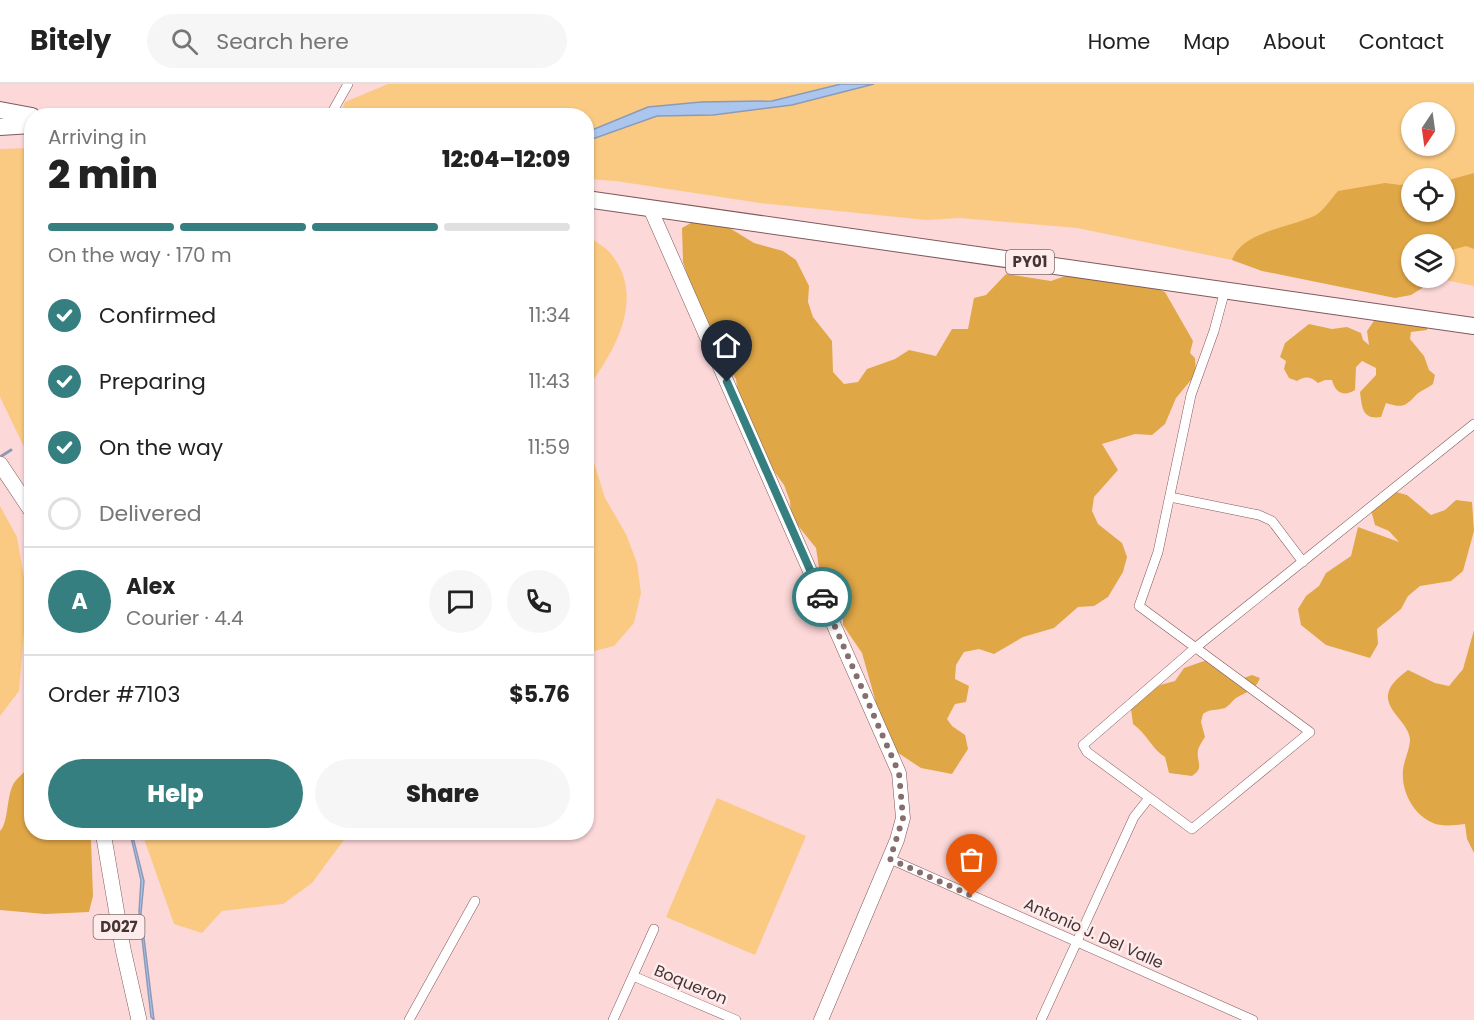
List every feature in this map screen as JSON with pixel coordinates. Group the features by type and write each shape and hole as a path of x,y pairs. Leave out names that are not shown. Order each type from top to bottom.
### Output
{"highway":[{"path":"0,110 24,114"},
{"path":"0,127 24,126"},
{"name":"PY01","path":"594,200 1474,326"}],"main road":[{"path":"3,468 24,500"},
{"name":"D027","path":"104,840 123,950 139,1020"}],"street":[{"path":"334,108 348,84"},
{"path":"650,208 899,773 903,818 890,859 820,1020"},
{"path":"1225,290 1214,331 1191,395 1158,552 1139,606 1195,648 1310,732 1192,829 1087,752 1083,745 1195,648 1474,424"},
{"path":"1170,497 1259,516 1272,521 1302,562"},
{"path":"1041,1020 1134,817 1149,798"},
{"name":"Antonio J. Del Valle","path":"890,859 1253,1020"},
{"path":"409,1020 475,901"},
{"path":"613,1020 654,929"},
{"name":"Boqueron","path":"633,976 736,1020"}],"shaded area":[{"path":"388,84 1474,84 1474,286 1455,282 1455,234 1401,234 1401,245 1232,260 1077,228 960,218 926,220 760,203 594,179 594,108 342,108 345,102"},
{"path":"24,148 24,447 0,397 0,149"},
{"path":"1474,173 1474,249 1466,246 1455,249 1455,234 1401,234 1401,288 1422,288 1411,295 1395,298 1262,271 1232,260 1246,242 1257,236 1316,215 1338,191 1385,183 1401,185 1401,222 1455,222 1455,178"},
{"path":"696,220 728,227 754,243 783,251 796,260 809,286 808,302 813,317 832,341 833,372 844,384 858,382 867,369 895,359 909,350 936,356 952,329 968,329 974,298 986,295 1006,274 1051,281 1065,276 1099,279 1121,274 1165,292 1193,341 1190,353 1195,358 1196,374 1176,398 1165,424 1152,435 1135,434 1102,444 1118,470 1094,497 1092,511 1098,524 1122,543 1127,557 1123,572 1108,597 1094,606 1078,607 1054,628 1023,637 994,654 979,649 964,652 956,665 955,679 969,686 966,702 955,704 947,719 952,726 965,735 968,749 952,774 921,768 883,743 877,729 875,699 862,653 843,625 843,616 826,576 819,568 816,548 791,517 790,501 784,485 771,467 738,396 736,379 709,339 683,262 682,228"},
{"path":"594,240 612,255 622,272 626,289 626,307 622,325 616,342 594,378"},
{"path":"1376,318 1428,322 1427,330 1411,332 1410,339 1424,356 1429,370 1435,375 1433,384 1409,402 1400,406 1386,403 1381,417 1367,414 1364,411 1360,392 1376,375 1376,368 1362,361 1356,367 1355,390 1347,393 1338,391 1332,380 1318,383 1308,378 1297,381 1289,378 1284,369 1286,361 1280,357 1285,343 1309,324 1332,329 1347,327 1361,333 1363,340 1369,345 1367,331"},
{"path":"594,463 605,498 626,534 637,563 641,593 634,623 614,646 594,651"},
{"path":"1392,491 1407,495 1431,515 1445,510 1456,500 1472,502 1474,531 1463,571 1451,581 1420,586 1408,596 1401,609 1377,629 1378,644 1370,658 1326,645 1301,625 1298,609 1306,596 1319,586 1326,573 1351,556 1358,527 1399,542 1389,531 1375,525 1371,510"},
{"path":"0,506 17,537 24,578 24,631 19,691 0,716"},
{"path":"1474,630 1474,853 1467,839 1465,824 1433,823 1414,808 1406,794 1403,778 1410,739 1407,730 1388,700 1389,691 1395,681 1408,670 1435,683 1449,686 1463,669"},
{"path":"1207,660 1238,680 1252,675 1260,678 1253,688 1226,707 1203,714 1201,722 1205,737 1198,750 1199,767 1196,773 1192,776 1169,773 1165,757 1133,724 1131,709 1160,685 1175,681 1184,668"},
{"path":"24,772 24,840 91,840 93,896 89,912 45,914 0,910 0,831 5,822 14,783"},
{"path":"717,798 806,836 755,955 666,917"},
{"path":"145,840 344,840 312,883 283,904 222,911 202,933 174,924"}],"water":[{"path":"841,84 874,84 792,105 713,115 657,116 594,138 594,129 648,107 701,102 772,101"},
{"path":"132,840 134,840 144,881 141,913 154,1020 151,1017 139,912 141,880"}],"waterway":[{"path":"0,457 11,450"}],"way so far":[{"path":"822,597 899,773 903,818 890,859 972,896"}],"route":[{"path":"727,382 822,597"}]}
